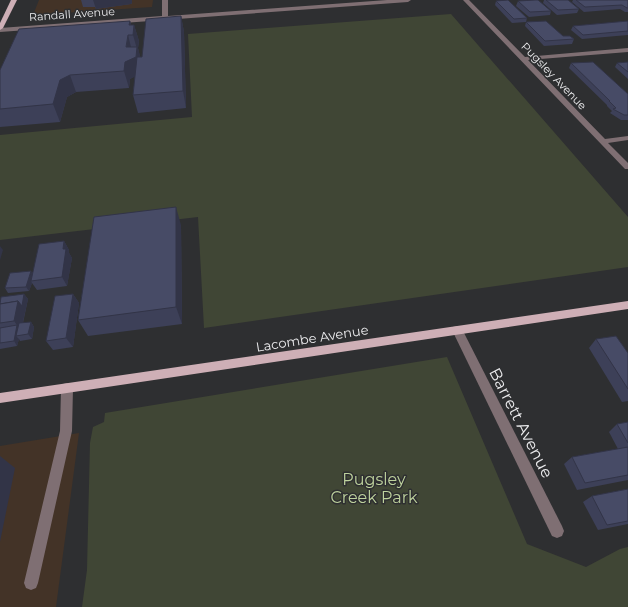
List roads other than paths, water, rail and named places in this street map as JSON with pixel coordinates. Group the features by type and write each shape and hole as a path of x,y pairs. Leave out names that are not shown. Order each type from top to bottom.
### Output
{"main road":[{"path":"0,29 14,0"},
{"name":"Lacombe Avenue","path":"0,398 628,305"}],"street":[{"path":"165,0 165,18"},
{"name":"Randall Avenue","path":"0,29 408,0"},
{"name":"Pugsley Avenue","path":"466,0 628,167"},
{"path":"524,59 628,50"},
{"path":"603,141 628,138"},
{"name":"Barrett Avenue","path":"456,330 557,531"},
{"path":"31,583 66,431 67,388"}],"park label":[{"name":"Pugsley Creek Park","path":"374,488"}]}
